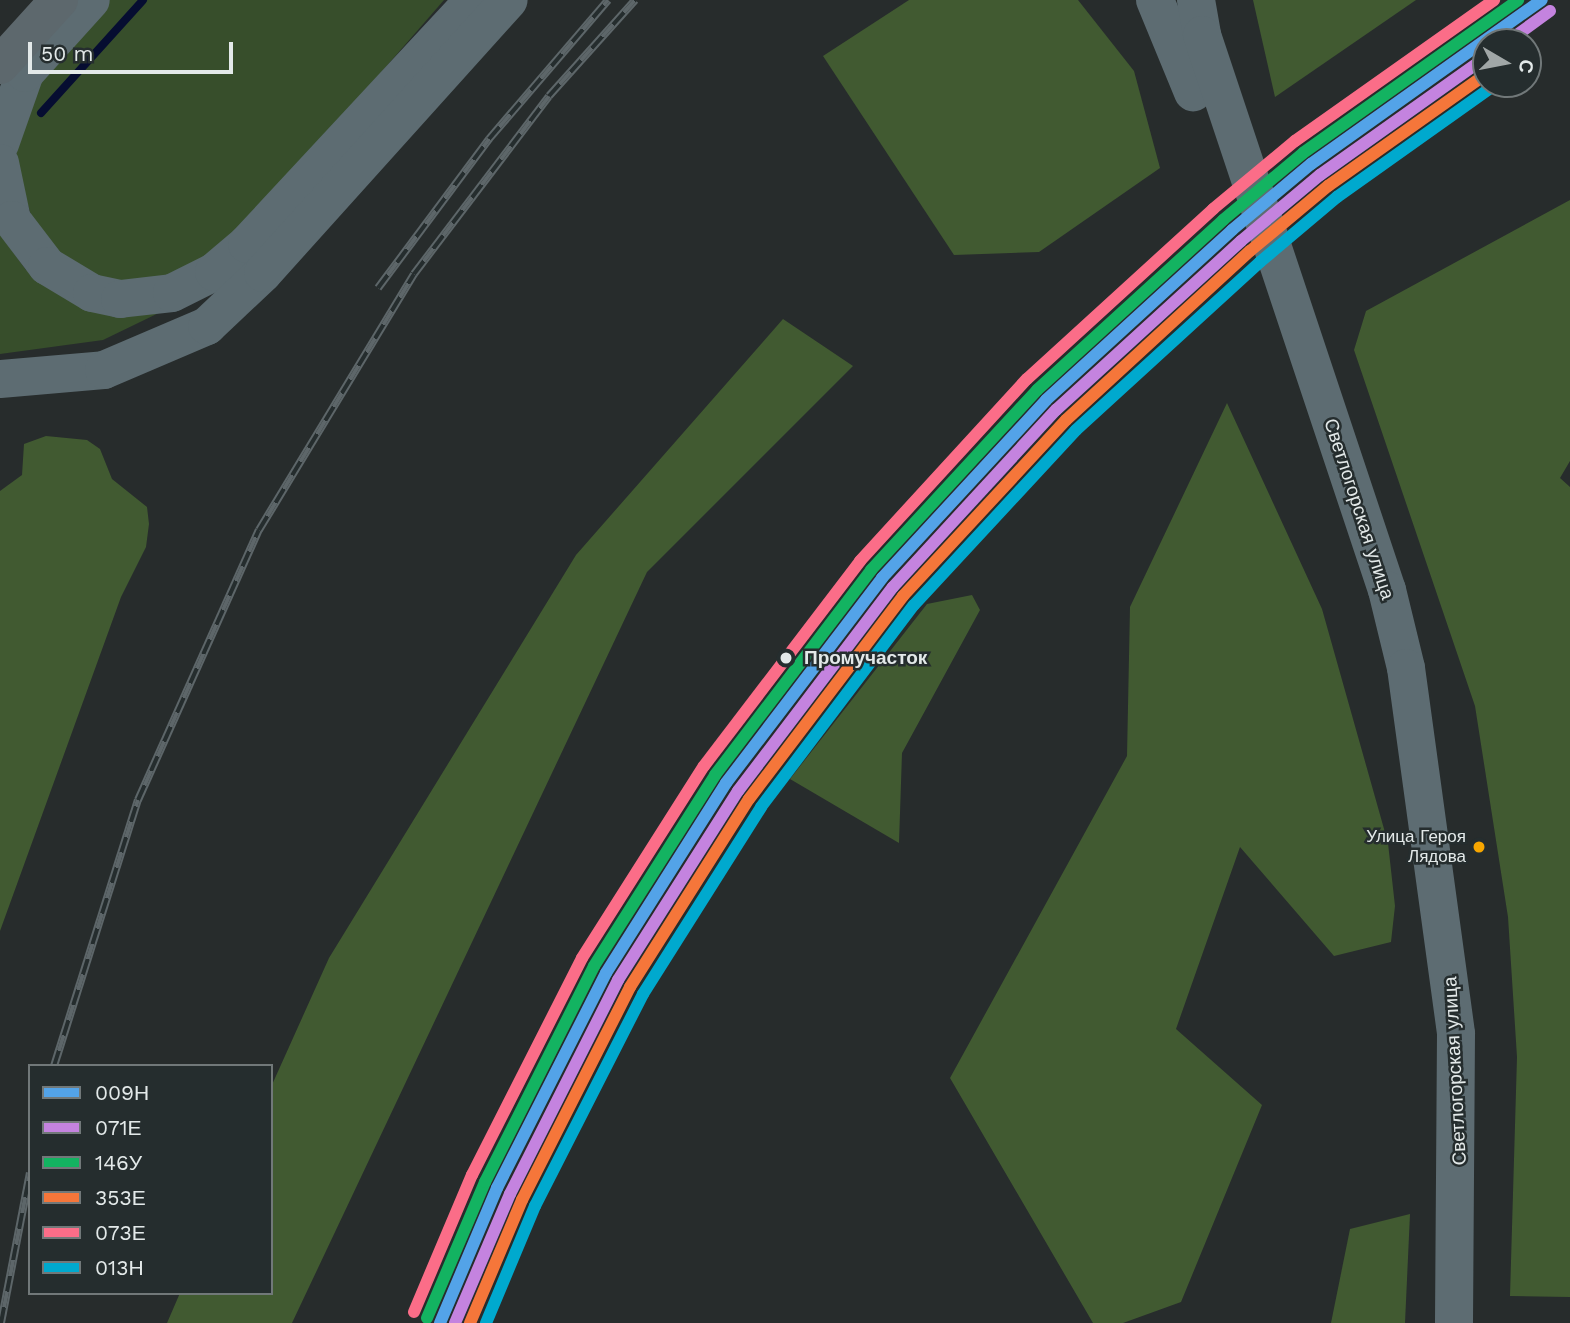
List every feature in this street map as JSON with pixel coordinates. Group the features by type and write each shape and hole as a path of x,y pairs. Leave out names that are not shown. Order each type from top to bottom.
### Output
{"highway":[{"path":"0,65 59,0"}],"main road":[{"path":"0,144 25,73 91,0"},
{"path":"0,163 12,220 47,266 92,293 120,299 172,293 214,272 247,244 474,0"},
{"path":"0,379 104,370 207,326 263,273 509,0"},
{"path":"1155,0 1192,21"},
{"path":"1162,0 1192,21"},
{"name":"Светлогорская улица","path":"1192,21 1301,371 1387,590 1431,821 1456,1034 1454,1323"}],"green space":[{"path":"103,0 444,0 237,238 188,273 112,285 38,239 15,161 28,92"},
{"path":"909,0 1078,0 1134,71 1160,168 1039,252 954,255 823,56"},
{"path":"1253,0 1416,0 1275,97"},
{"path":"1570,200 1570,461 1560,478 1570,487 1570,1297 1510,1296 1517,1057 1508,917 1475,706 1354,350 1366,311"},
{"path":"0,234 26,270 169,308 103,340 0,354"},
{"path":"783,319 853,366 647,572 292,1323 167,1323 179,1295 273,1295 273,1083 329,958 576,555"},
{"path":"1227,403 1322,609 1388,843 1395,906 1391,942 1334,956 1240,847 1176,1029 1262,1105 1181,1302 1123,1323 1093,1323 950,1078 1127,756 1130,607"},
{"path":"46,436 87,440 100,449 112,479 147,507 149,524 146,547 121,597 0,931 0,491 22,475 24,444"},
{"path":"972,595 980,610 902,753 899,843 790,779 927,604"},
{"path":"1410,1214 1405,1323 1331,1323 1350,1229"}],"waterway":[{"path":"41,113 143,0"}],"railway":[{"path":"378,288 489,139 608,0"},
{"path":"55,1064 138,800 259,530 414,274 549,96 635,0"},
{"path":"1,1323 28,1183"}],"transit line":[{"name":"073Е","path":"414,1312 472,1175 582,958 704,766 860,561 1027,379 1213,209 1295,141 1494,0"},
{"name":"146У","path":"427,1318 485,1182 594,966 715,775 871,570 1037,390 1223,220 1303,153 1518,0"},
{"name":"009Н","path":"440,1323 497,1188 606,973 726,783 882,578 1046,400 1232,230 1311,164 1542,0"},
{"name":"071Е","path":"1526,28 1550,11"},
{"name":"071Е","path":"455,1323 510,1194 618,980 738,791 893,587 1056,410 1241,241 1320,175 1472,67"},
{"name":"353Е","path":"470,1323 522,1200 630,987 749,799 903,596 1066,420 1250,251 1328,186 1472,84"},
{"name":"013Н","path":"486,1323 535,1206 643,994 761,807 914,605 1076,430 1260,262 1337,197 1476,98"}],"place":[{"name":"Промучасток","path":"786,658"},
{"name":"Улица Героя Лядова","path":"1479,847"}]}
